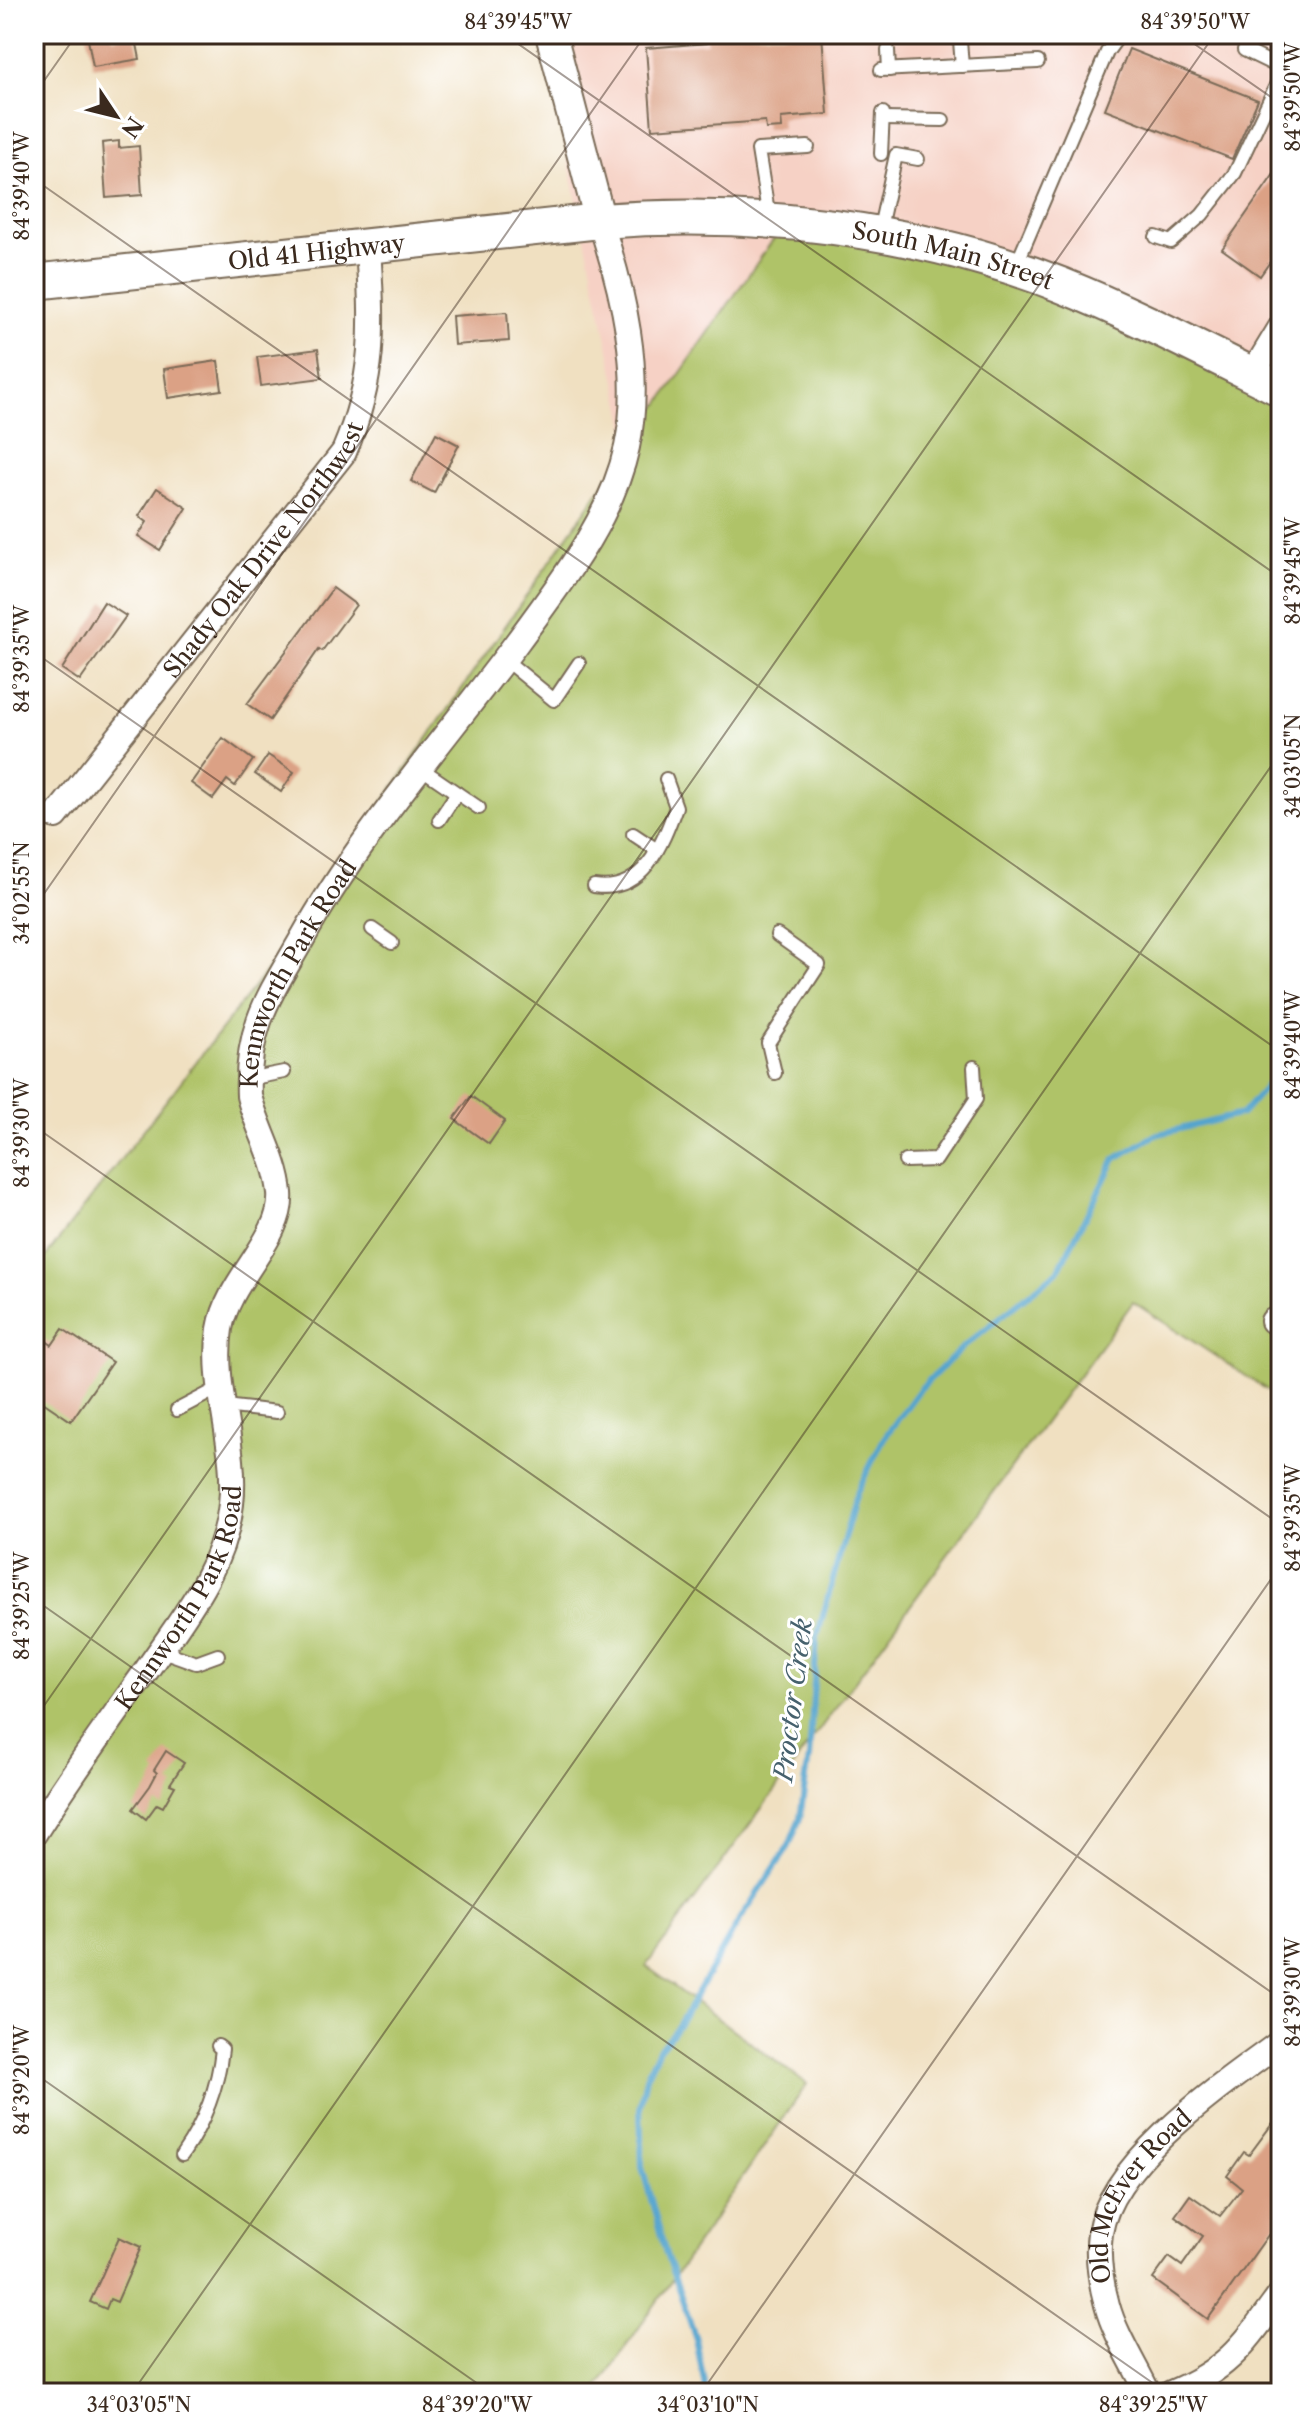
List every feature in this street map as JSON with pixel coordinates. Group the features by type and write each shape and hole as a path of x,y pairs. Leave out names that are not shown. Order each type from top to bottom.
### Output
{"main road":[{"name":"South Main Street","path":"600,221 656,217 770,221 878,236 958,252 1059,284 1152,325 1266,382"},
{"name":"Old 41 Highway","path":"34,282 600,221"}],"street":[{"path":"551,34 600,221"},
{"name":"Kennworth Park Road","path":"37,1823 199,1594 226,1535 233,1477 222,1396 219,1338 228,1301 272,1230 280,1193 254,1116 248,1079 260,1011 327,895 504,659 585,545 598,522 627,447 631,407 629,343 618,277 600,221"},
{"name":"Shady Oak Drive Northwest","path":"56,816 344,452 363,408 374,337 368,247"},
{"path":"1266,382 1281,327"},
{"name":"Old McEver Road","path":"1148,2393 1107,2307 1099,2259 1100,2230 1132,2170 1163,2135 1281,2042"},
{"path":"1171,2393 1200,2381 1235,2356 1281,2294"}],"lane":[{"path":"1014,270 1107,52 1120,34"},
{"path":"960,41 962,66"},
{"path":"888,50 885,70 1038,62"},
{"path":"1244,50 1281,68"},
{"path":"1156,237 1171,242 1202,215 1235,173 1281,75"},
{"path":"881,154 883,116 943,120"},
{"path":"770,221 758,150 808,147"},
{"path":"878,236 896,155 918,159"},
{"path":"504,659 554,700 579,663"},
{"path":"422,769 479,808"},
{"path":"594,886 613,889 643,871 657,850 676,807 666,779"},
{"path":"439,820 457,793"},
{"path":"633,834 657,850"},
{"path":"372,929 392,943"},
{"path":"775,1073 768,1043 819,965 777,935"},
{"path":"905,1161 936,1160 976,1099 974,1067"},
{"path":"248,1079 284,1072"},
{"path":"177,1410 222,1396 277,1412"},
{"path":"160,1650 196,1663 218,1655"},
{"path":"182,2155 198,2132 220,2076 222,2049 218,2046"}],"shaded area":[{"path":"541,34 1281,34 1281,387 778,234 630,447"}],"green space":[{"path":"777,234 961,248 1281,387 1281,1399 1133,1302 646,1966 807,2084 594,2393 34,2393 34,1272 267,970"}],"building":[{"path":"87,34 112,34 113,38 135,34 140,59 93,67"},
{"path":"707,34 822,34 828,114 781,118 782,128 766,129 765,121 652,129 646,48 707,43"},
{"path":"1129,49 1258,100 1232,159 1105,109"},
{"path":"119,141 119,148 139,146 142,195 106,198 102,143"},
{"path":"1281,164 1281,246 1260,276 1222,249"},
{"path":"507,312 509,341 454,345 452,316"},
{"path":"318,349 322,378 261,386 257,357"},
{"path":"218,361 222,390 168,398 164,369"},
{"path":"436,433 459,445 434,493 411,481"},
{"path":"157,488 187,508 160,550 138,536 147,522 139,516"},
{"path":"333,588 356,605 322,651 319,649 270,720 247,704"},
{"path":"104,602 126,616 80,681 62,669"},
{"path":"223,738 253,760 235,786 227,780 213,799 191,783"},
{"path":"268,755 294,772 281,792 255,774"},
{"path":"471,1096 505,1121 489,1144 454,1119"},
{"path":"63,1329 112,1362 71,1421 34,1396 34,1352 43,1339 52,1345"},
{"path":"166,1751 184,1763 170,1784 175,1786 163,1807 157,1804 146,1819 133,1809 150,1786 157,1773 154,1770"},
{"path":"1281,2112 1281,2217 1208,2319 1153,2279 1169,2257 1182,2266 1203,2236 1175,2216 1190,2195 1220,2216 1242,2188 1227,2176 1244,2152 1249,2155"},
{"path":"119,2237 141,2247 117,2302 110,2299 106,2309 90,2302"}],"waterway":[{"name":"Proctor Creek","path":"706,2393 696,2339 666,2254 642,2167 640,2106 646,2077 659,2049 678,2026 739,1921 789,1846 800,1818 809,1758 817,1637 857,1492 884,1438 920,1389 963,1347 1058,1271 1115,1159 1155,1135 1242,1114 1281,1069"}]}
